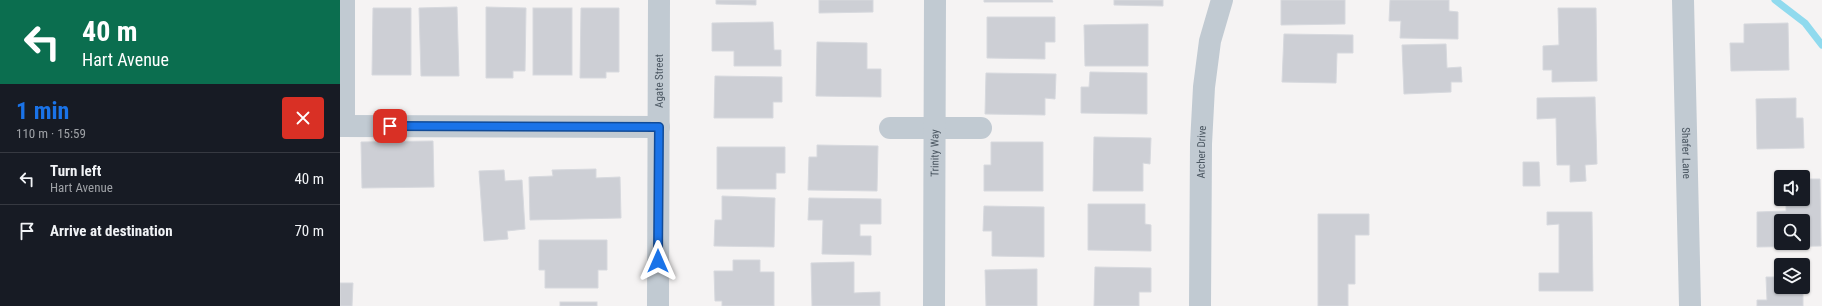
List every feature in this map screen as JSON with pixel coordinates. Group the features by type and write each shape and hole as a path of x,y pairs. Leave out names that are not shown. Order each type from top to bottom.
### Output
{"street":[{"path":"344,0 342,126 659,127"},
{"name":"Agate Street","path":"658,306 659,0"},
{"name":"Trinity Way","path":"934,306 935,0"},
{"name":"Archer Drive","path":"1200,306 1201,144 1204,87 1210,41 1222,0"},
{"name":"Shafer Lane","path":"1683,0 1690,306"},
{"path":"890,128 981,128"}],"building":[{"path":"716,0 756,0 756,5 716,4"},
{"path":"819,0 873,0 873,12 819,13"},
{"path":"984,0 1052,0 1053,2 984,2"},
{"path":"1114,0 1163,0 1163,6 1114,5"},
{"path":"1281,0 1345,0 1345,24 1281,25"},
{"path":"1390,0 1449,0 1449,11 1458,12 1458,39 1400,38 1401,21 1389,21"},
{"path":"457,7 459,76 421,76 419,8"},
{"path":"486,7 526,8 525,71 513,71 513,78 486,78"},
{"path":"373,8 411,8 411,75 372,75"},
{"path":"533,8 572,8 572,75 533,75"},
{"path":"581,8 619,8 619,72 606,72 606,78 580,78"},
{"path":"1558,8 1596,8 1597,81 1552,82 1552,70 1543,70 1543,46 1559,45"},
{"path":"987,17 1055,17 1055,42 1045,42 1045,59 987,58"},
{"path":"773,22 774,50 781,50 781,66 734,66 734,51 712,51 712,23"},
{"path":"1788,23 1789,70 1731,71 1730,43 1744,43 1744,24"},
{"path":"1148,24 1148,66 1085,66 1084,25"},
{"path":"1284,34 1353,35 1353,53 1337,53 1336,83 1282,82"},
{"path":"817,42 867,43 867,69 881,69 881,97 816,96"},
{"path":"1446,44 1447,68 1461,67 1462,82 1451,82 1451,92 1404,94 1402,45"},
{"path":"1090,72 1147,73 1147,114 1081,113 1081,87 1089,87"},
{"path":"986,73 1056,74 1055,99 1045,98 1045,115 985,114"},
{"path":"715,76 782,77 782,102 773,102 773,118 714,118"},
{"path":"1595,97 1597,164 1585,165 1586,181 1570,182 1570,165 1557,165 1556,118 1537,119 1537,98"},
{"path":"1796,98 1796,118 1803,118 1804,148 1757,149 1756,99"},
{"path":"1094,137 1151,138 1150,164 1143,163 1143,191 1093,191"},
{"path":"433,141 434,187 362,188 361,142"},
{"path":"991,142 1043,142 1043,191 984,191 984,165 991,165"},
{"path":"817,145 878,146 877,191 808,190 809,157 817,157"},
{"path":"717,147 785,147 785,173 776,173 776,189 717,189"},
{"path":"1523,162 1539,162 1540,186 1523,186"},
{"path":"596,169 596,178 620,177 621,218 530,220 529,177 553,176 552,170"},
{"path":"504,170 505,181 522,180 525,229 507,231 508,239 484,241 479,171"},
{"path":"1810,179 1820,179 1821,246 1810,246 1810,214 1774,214 1774,247 1757,247 1757,212 1786,211 1786,206 1810,206"},
{"path":"722,196 775,198 774,247 714,246 715,220 722,220"},
{"path":"809,198 881,199 881,224 860,224 860,236 871,236 871,255 822,254 823,220 808,220"},
{"path":"1088,204 1145,204 1145,224 1151,225 1151,251 1088,250"},
{"path":"984,206 1044,207 1044,257 992,256 992,231 983,231"},
{"path":"1547,212 1592,212 1593,291 1539,291 1539,273 1559,273 1559,224 1547,225"},
{"path":"1318,214 1369,214 1369,235 1355,235 1355,284 1348,284 1348,306 1318,306"},
{"path":"539,240 607,240 607,270 598,270 598,288 545,288 545,270 539,270"},
{"path":"733,260 760,260 760,272 774,272 774,306 722,306 722,301 715,301 714,271 733,271"},
{"path":"854,262 854,293 880,292 880,306 812,306 811,263"},
{"path":"1095,267 1151,268 1151,292 1139,292 1139,306 1094,306"},
{"path":"1037,269 1037,306 986,306 985,270"},
{"path":"1766,277 1774,277 1774,294 1803,294 1803,306 1757,306 1757,300 1767,300"},
{"path":"340,283 353,283 352,306 340,306"},
{"path":"560,302 597,302 597,306 560,306"}],"waterway":[{"path":"1775,0 1805,23 1822,45"}],"route":[{"path":"390,126 659,127 658,261"}]}
